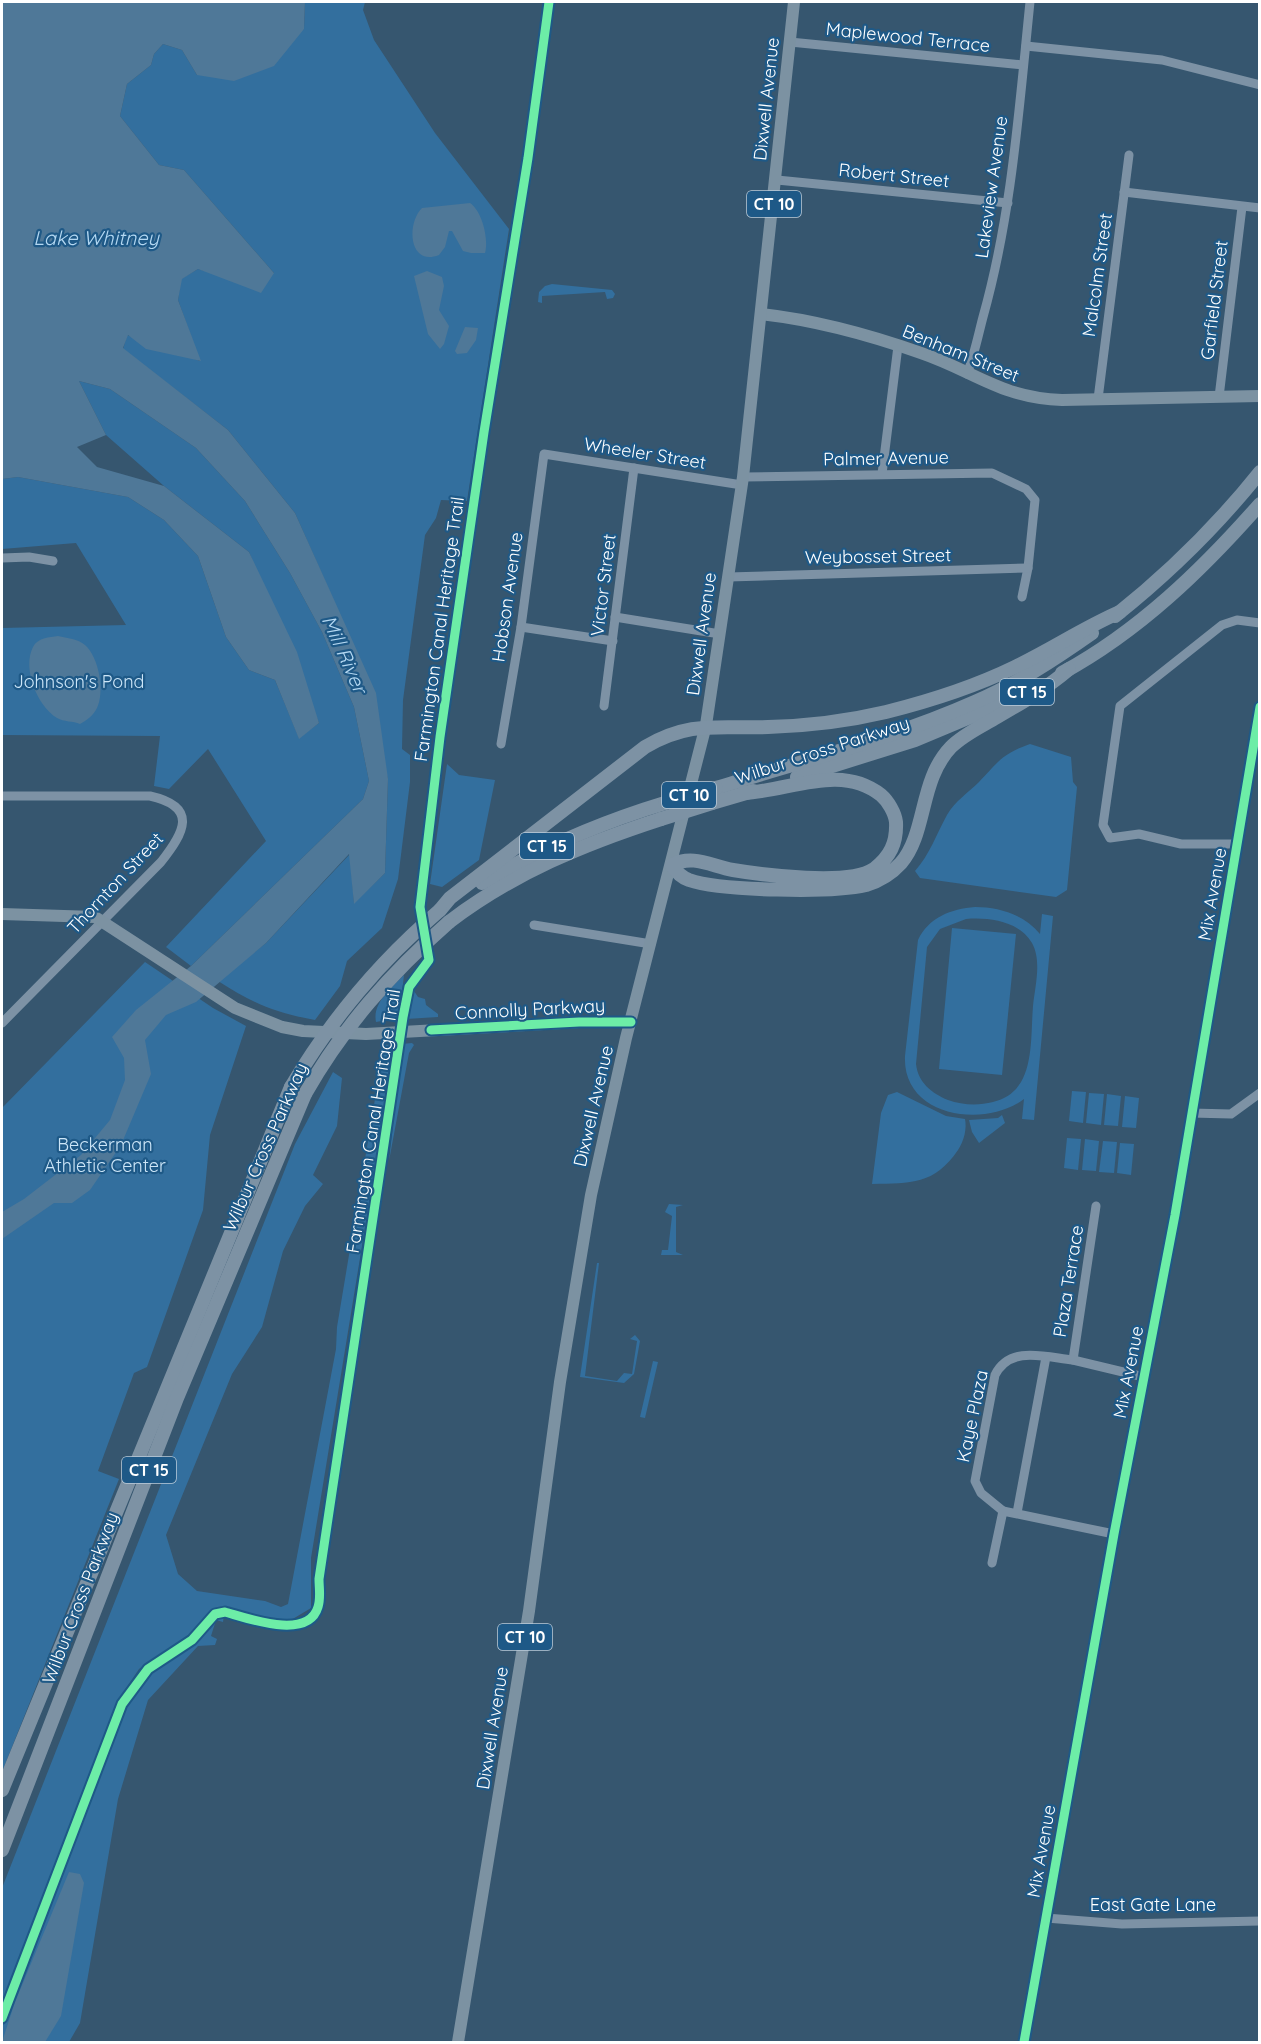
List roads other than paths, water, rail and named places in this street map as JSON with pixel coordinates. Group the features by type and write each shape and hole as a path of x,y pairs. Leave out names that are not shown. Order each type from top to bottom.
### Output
{"highway":[{"name":"Wilbur Cross Parkway","path":"2,1790 291,1087 332,1022 359,988 399,945 440,910 531,854 575,833 665,802 878,738 976,702 1062,654 1120,612 1179,562 1229,510 1260,472"},
{"name":"Wilbur Cross Parkway","path":"2,1850 177,1398 305,1095 329,1054 371,997 409,957 449,922 502,886 556,857 661,819 915,740 979,714 1069,669 1138,623 1181,587 1226,543 1260,504"},
{"path":"440,910 450,898 645,747 660,738 706,725 768,727 827,722 930,700 1014,667 1120,612"},
{"path":"744,793 765,792 819,780 846,780 870,786 887,799 896,819 895,842 886,860 870,872 846,877 768,875 731,870 690,859 672,865 687,879 745,887 840,888 867,885 886,877 902,862 912,844 930,781 952,747 970,732 1050,686 1069,669"}],"main road":[{"name":"Dixwell Avenue","path":"458,2043 529,1611 579,1263 609,1113 706,725 742,481 777,180 794,2"},
{"name":"Benham Street","path":"761,314 839,329 898,346 935,358 1004,391 1032,398 1258,396"},
{"name":"Connolly Parkway","path":"2,914 82,914 103,921 235,1008 273,1024 318,1033 366,1034 579,1022 631,1022"}],"street":[{"name":"Lakeview Avenue","path":"967,374 995,273 1008,203 1030,2"},
{"name":"Maplewood Terrace","path":"790,42 1023,65"},
{"path":"1026,46 1162,60 1260,85"},
{"name":"Malcolm Street","path":"1098,399 1129,154"},
{"name":"Robert Street","path":"777,180 1008,203"},
{"path":"1124,192 1260,208"},
{"name":"Garfield Street","path":"1219,397 1242,207"},
{"path":"882,474 898,346"},
{"name":"Wheeler Street","path":"544,454 742,481"},
{"name":"Hobson Avenue","path":"501,744 521,627 544,454"},
{"name":"Victor Street","path":"604,706 634,468"},
{"name":"Palmer Avenue","path":"742,481 882,474 992,473 1026,489 1035,500 1028,568"},
{"path":"2,558 29,557 53,561"},
{"path":"1022,597 1028,568"},
{"name":"Weybosset Street","path":"728,577 1028,568"},
{"path":"615,617 720,634"},
{"path":"1237,844 1228,842 1197,846 1139,834 1110,838 1103,825 1120,706 1230,621 1260,623"},
{"path":"521,627 613,641"},
{"name":"Mix Avenue","path":"1024,2043 1191,1113 1260,707"},
{"name":"Thornton Street","path":"2,796 150,796 169,801 181,815 183,823 178,839 161,862 2,1023"},
{"path":"534,925 651,944"},
{"path":"1191,1113 1232,1114 1260,1093"},
{"name":"Plaza Terrace","path":"1096,1206 1073,1360 1144,1377"},
{"name":"Kaye Plaza","path":"1003,1510 981,1494 975,1481 995,1376 1000,1365 1014,1356 1073,1360"},
{"path":"1017,1514 1046,1357"},
{"path":"992,1563 1003,1510 1114,1534"},
{"name":"East Gate Lane","path":"1046,1918 1122,1924 1260,1921"}],"water":[{"name":"Lake Whitney","path":"2,2 305,2 304,29 274,66 234,81 197,75 182,50 163,44 154,54 151,65 127,84 120,116 159,165 184,170 274,273 261,293 198,269 182,279 178,300 201,361 146,349 128,335 123,348 228,430 295,513 376,693 388,779 385,873 354,904 349,854 266,943 196,1002 166,1015 145,1040 151,1074 121,1145 90,1190 72,1203 54,1203 2,1239 2,1212 24,1199 81,1155 110,1120 125,1080 124,1058 112,1037 136,1010 191,966 363,799 369,781 354,707 322,632 290,573 245,501 196,448 110,389 79,381 106,435 77,447 97,467 164,486 249,552 297,652 319,723 299,739 275,680 249,670 226,637 198,556 164,520 128,497 18,477 2,479"},
{"path":"470,203 478,212 484,226 485,253 463,251 452,231 449,231 445,247 439,255 429,257 421,255 416,250 412,233 417,215 422,208"},
{"path":"427,271 442,277 444,286 439,310 449,326 444,344 440,349 428,334 414,276"},
{"path":"465,327 478,328 476,340 467,353 457,354 455,351"},
{"name":"Johnson's Pond","path":"58,636 76,640 85,645 90,650 97,666 100,693 97,708 80,724 57,718 50,712 38,696 30,676 30,656 35,644 44,638"},
{"path":"69,1872 80,1874 84,1883 61,2016 45,2042 2,2042 15,2002"}],"water label":[{"name":"Mill River","path":"345,654"}],"park label":[{"name":"Beckerman Athletic Center","path":"105,1154"}]}
